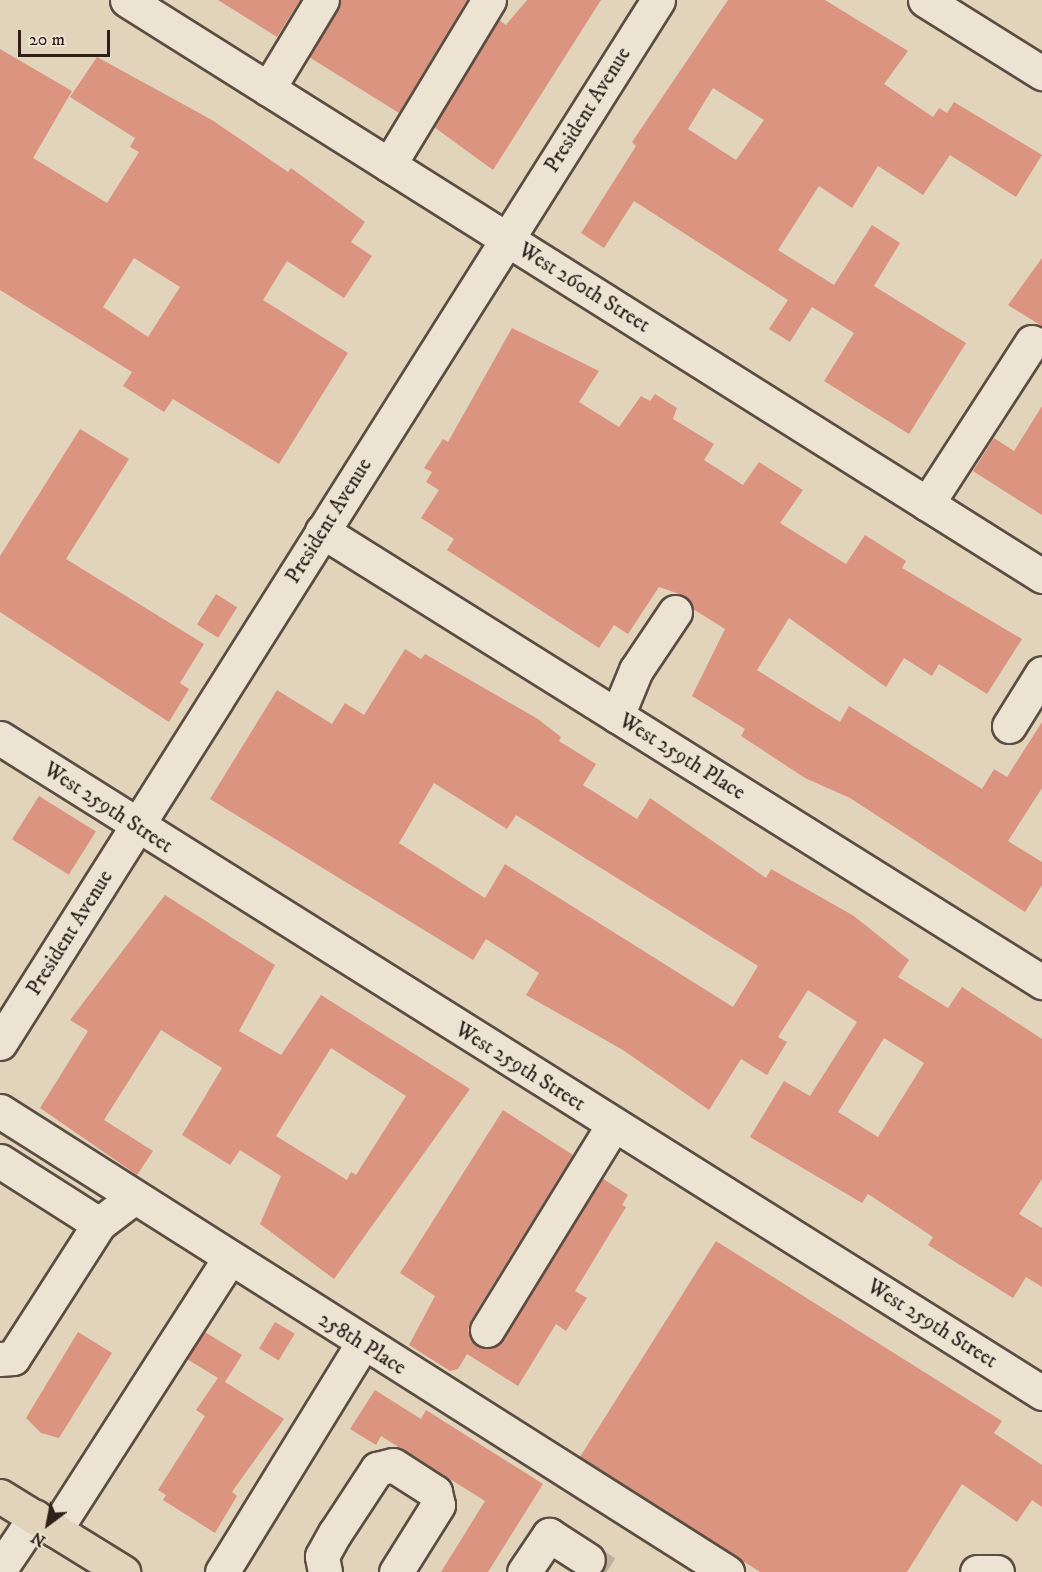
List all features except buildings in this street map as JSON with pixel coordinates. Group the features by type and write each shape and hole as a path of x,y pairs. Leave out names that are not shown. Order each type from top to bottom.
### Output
{"highway":[{"path":"0,1496 123,1572"}],"street":[{"name":"West 260th Street","path":"127,0 1042,576"},
{"path":"268,89 322,0"},
{"path":"389,165 489,0"},
{"name":"President Avenue","path":"0,1043 658,0"},
{"path":"925,0 1042,73"},
{"path":"927,504 1032,342"},
{"name":"West 259th Place","path":"322,531 1042,982"},
{"path":"616,716 636,670 675,612"},
{"path":"1008,726 1042,673"},
{"name":"West 259th Street","path":"0,738 136,827 1042,1393"},
{"name":"258th Place","path":"0,1111 362,1344 727,1572"},
{"path":"487,1330 613,1125"},
{"path":"0,1161 99,1224"},
{"path":"0,1359 13,1358 99,1224 133,1198"},
{"path":"0,1569 45,1524 229,1259"},
{"path":"222,1572 362,1344"},
{"path":"325,1572 322,1556 335,1533 377,1469 393,1466 435,1492 438,1505 396,1572"},
{"path":"524,1572 549,1535 588,1560"},
{"path":"977,1572 997,1572"}],"tunnel":[{"path":"588,1560 607,1572"}]}
